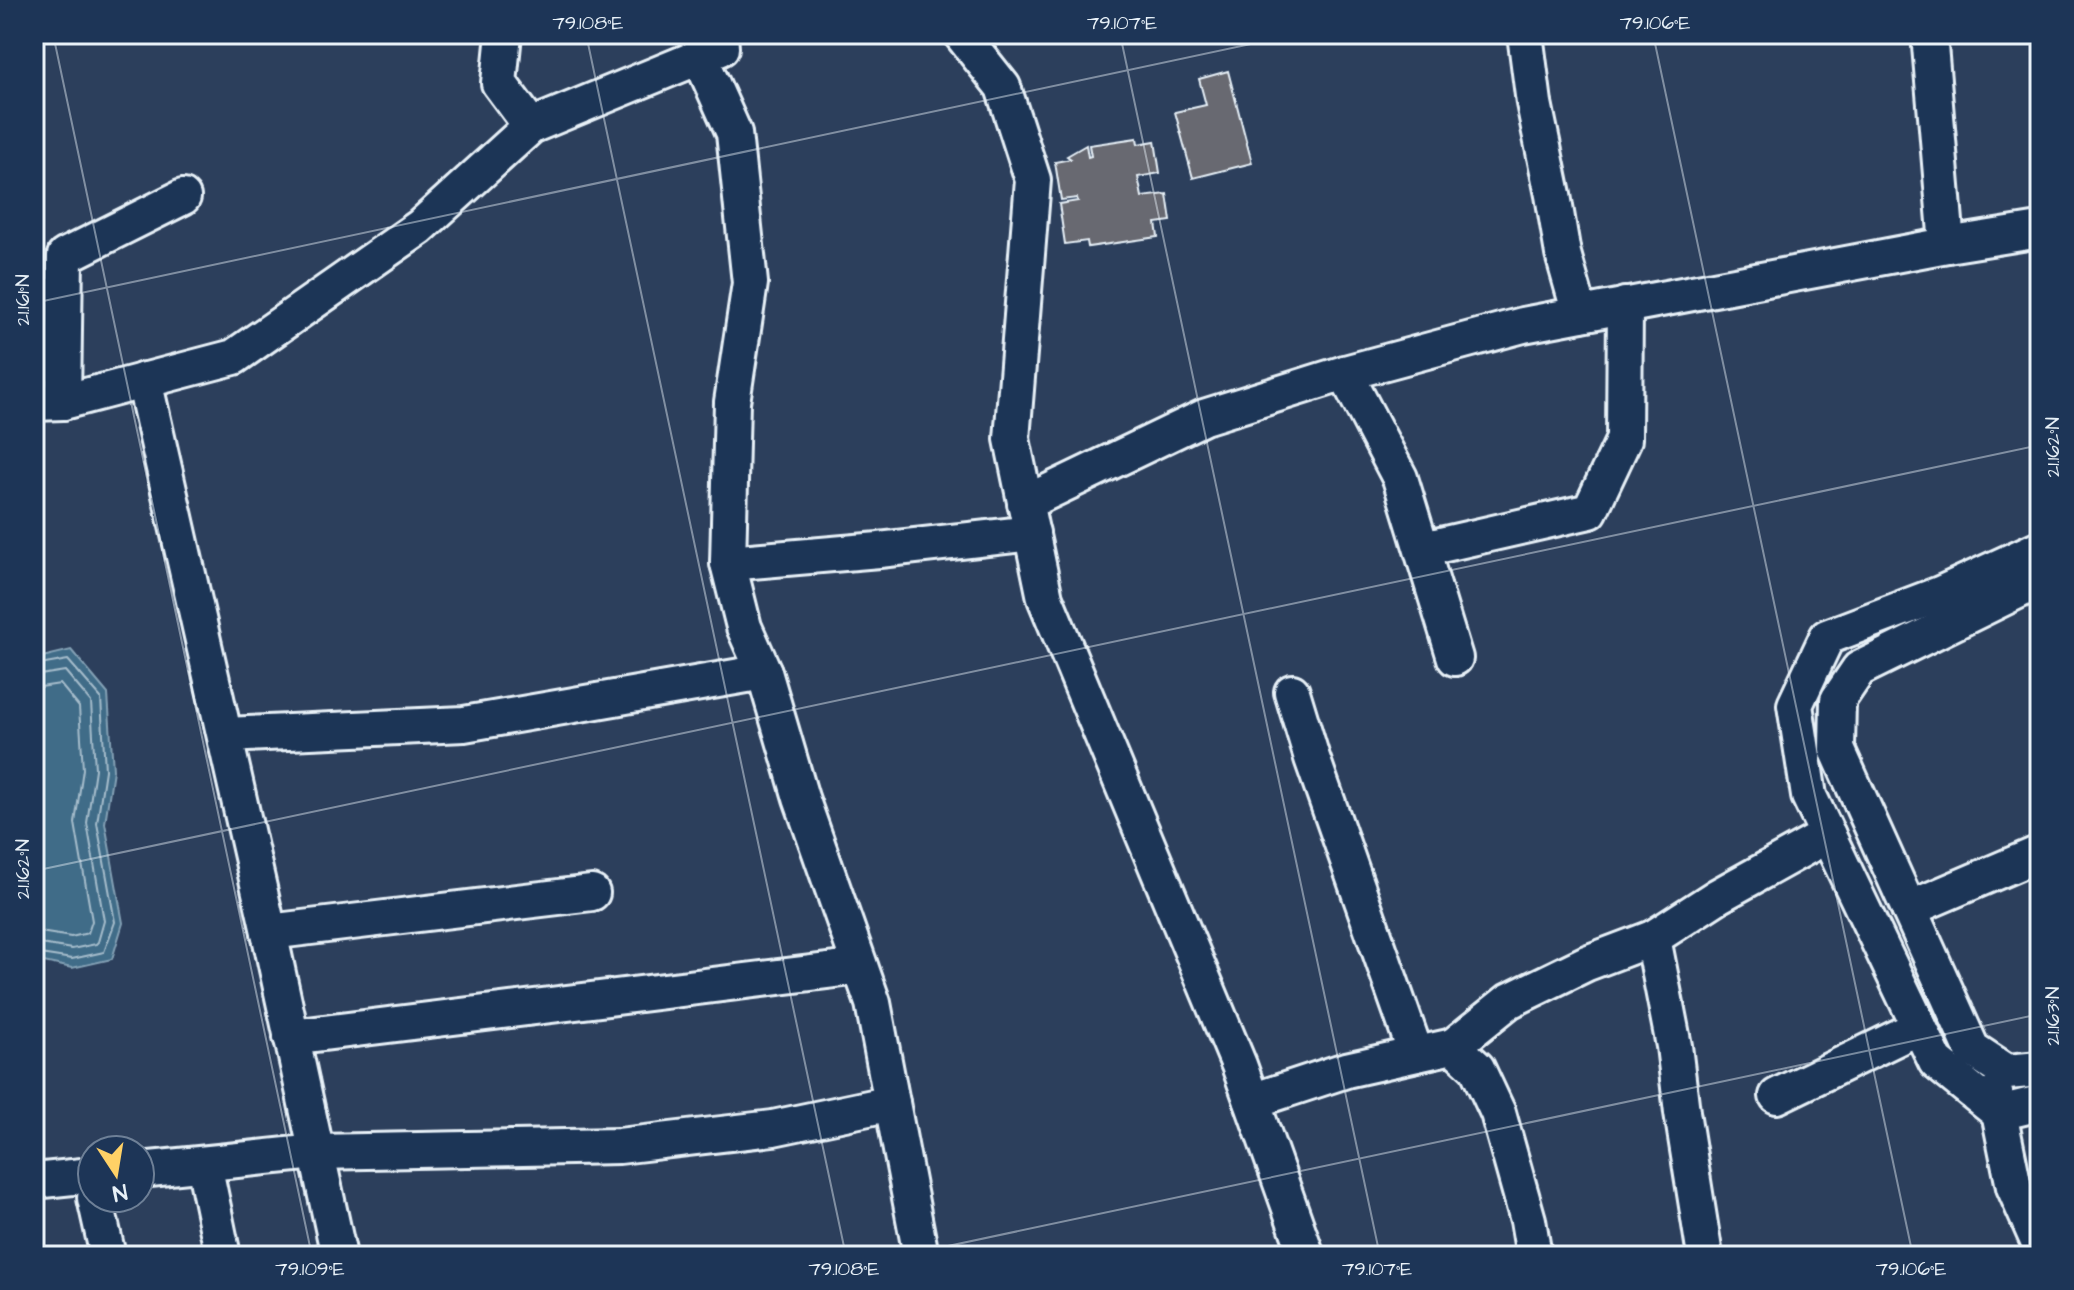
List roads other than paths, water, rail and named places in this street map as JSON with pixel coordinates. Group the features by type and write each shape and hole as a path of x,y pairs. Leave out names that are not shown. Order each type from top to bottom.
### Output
{"street":[{"path":"504,34 499,83 531,126"},
{"path":"961,34 1003,87 1033,180 1012,439 1045,598 1227,1036 1307,1256"},
{"path":"1525,34 1534,103 1563,254 1580,314"},
{"path":"1929,34 1947,245"},
{"path":"183,197 65,256 48,402 234,357 420,227 531,126 710,45 734,133 750,283 732,402 728,563 744,627 764,672 801,798 873,1003 892,1103 912,1254"},
{"path":"728,563 879,550 1028,518 1204,417 1345,373 1523,325 2040,230"},
{"path":"1423,549 1590,511 1624,439 1625,305"},
{"path":"1345,373 1400,478 1455,658"},
{"path":"144,380 339,1256"},
{"path":"1999,1113 1936,1062 1809,796 1795,705 1827,637 1940,594 2040,548"},
{"path":"2040,580 1859,669 1838,700 1837,749 1972,1049 2007,1072 2040,1069"},
{"path":"225,735 464,724 764,672"},
{"path":"1292,692 1312,758 1416,1054"},
{"path":"1252,1101 1346,1070 1453,1046 1509,1001 1587,963 1653,938 1718,896 1828,835"},
{"path":"1909,909 2040,853"},
{"path":"269,932 592,893"},
{"path":"1653,938 1674,1046 1705,1256"},
{"path":"291,1037 860,967"},
{"path":"1777,1096 1919,1027"},
{"path":"1453,1046 1477,1068 1498,1113 1528,1220 1534,1256"},
{"path":"1988,1059 2014,1187 2040,1246"},
{"path":"156,1168 316,1152 619,1146 773,1128 892,1103"},
{"path":"1999,1113 2040,1103"},
{"path":"204,1164 223,1256"},
{"path":"34,1181 76,1182"},
{"path":"99,1214 108,1256"}],"water":[{"path":"71,650 108,694 113,770 105,823 123,923 112,959 72,968 34,960 34,659"}]}
